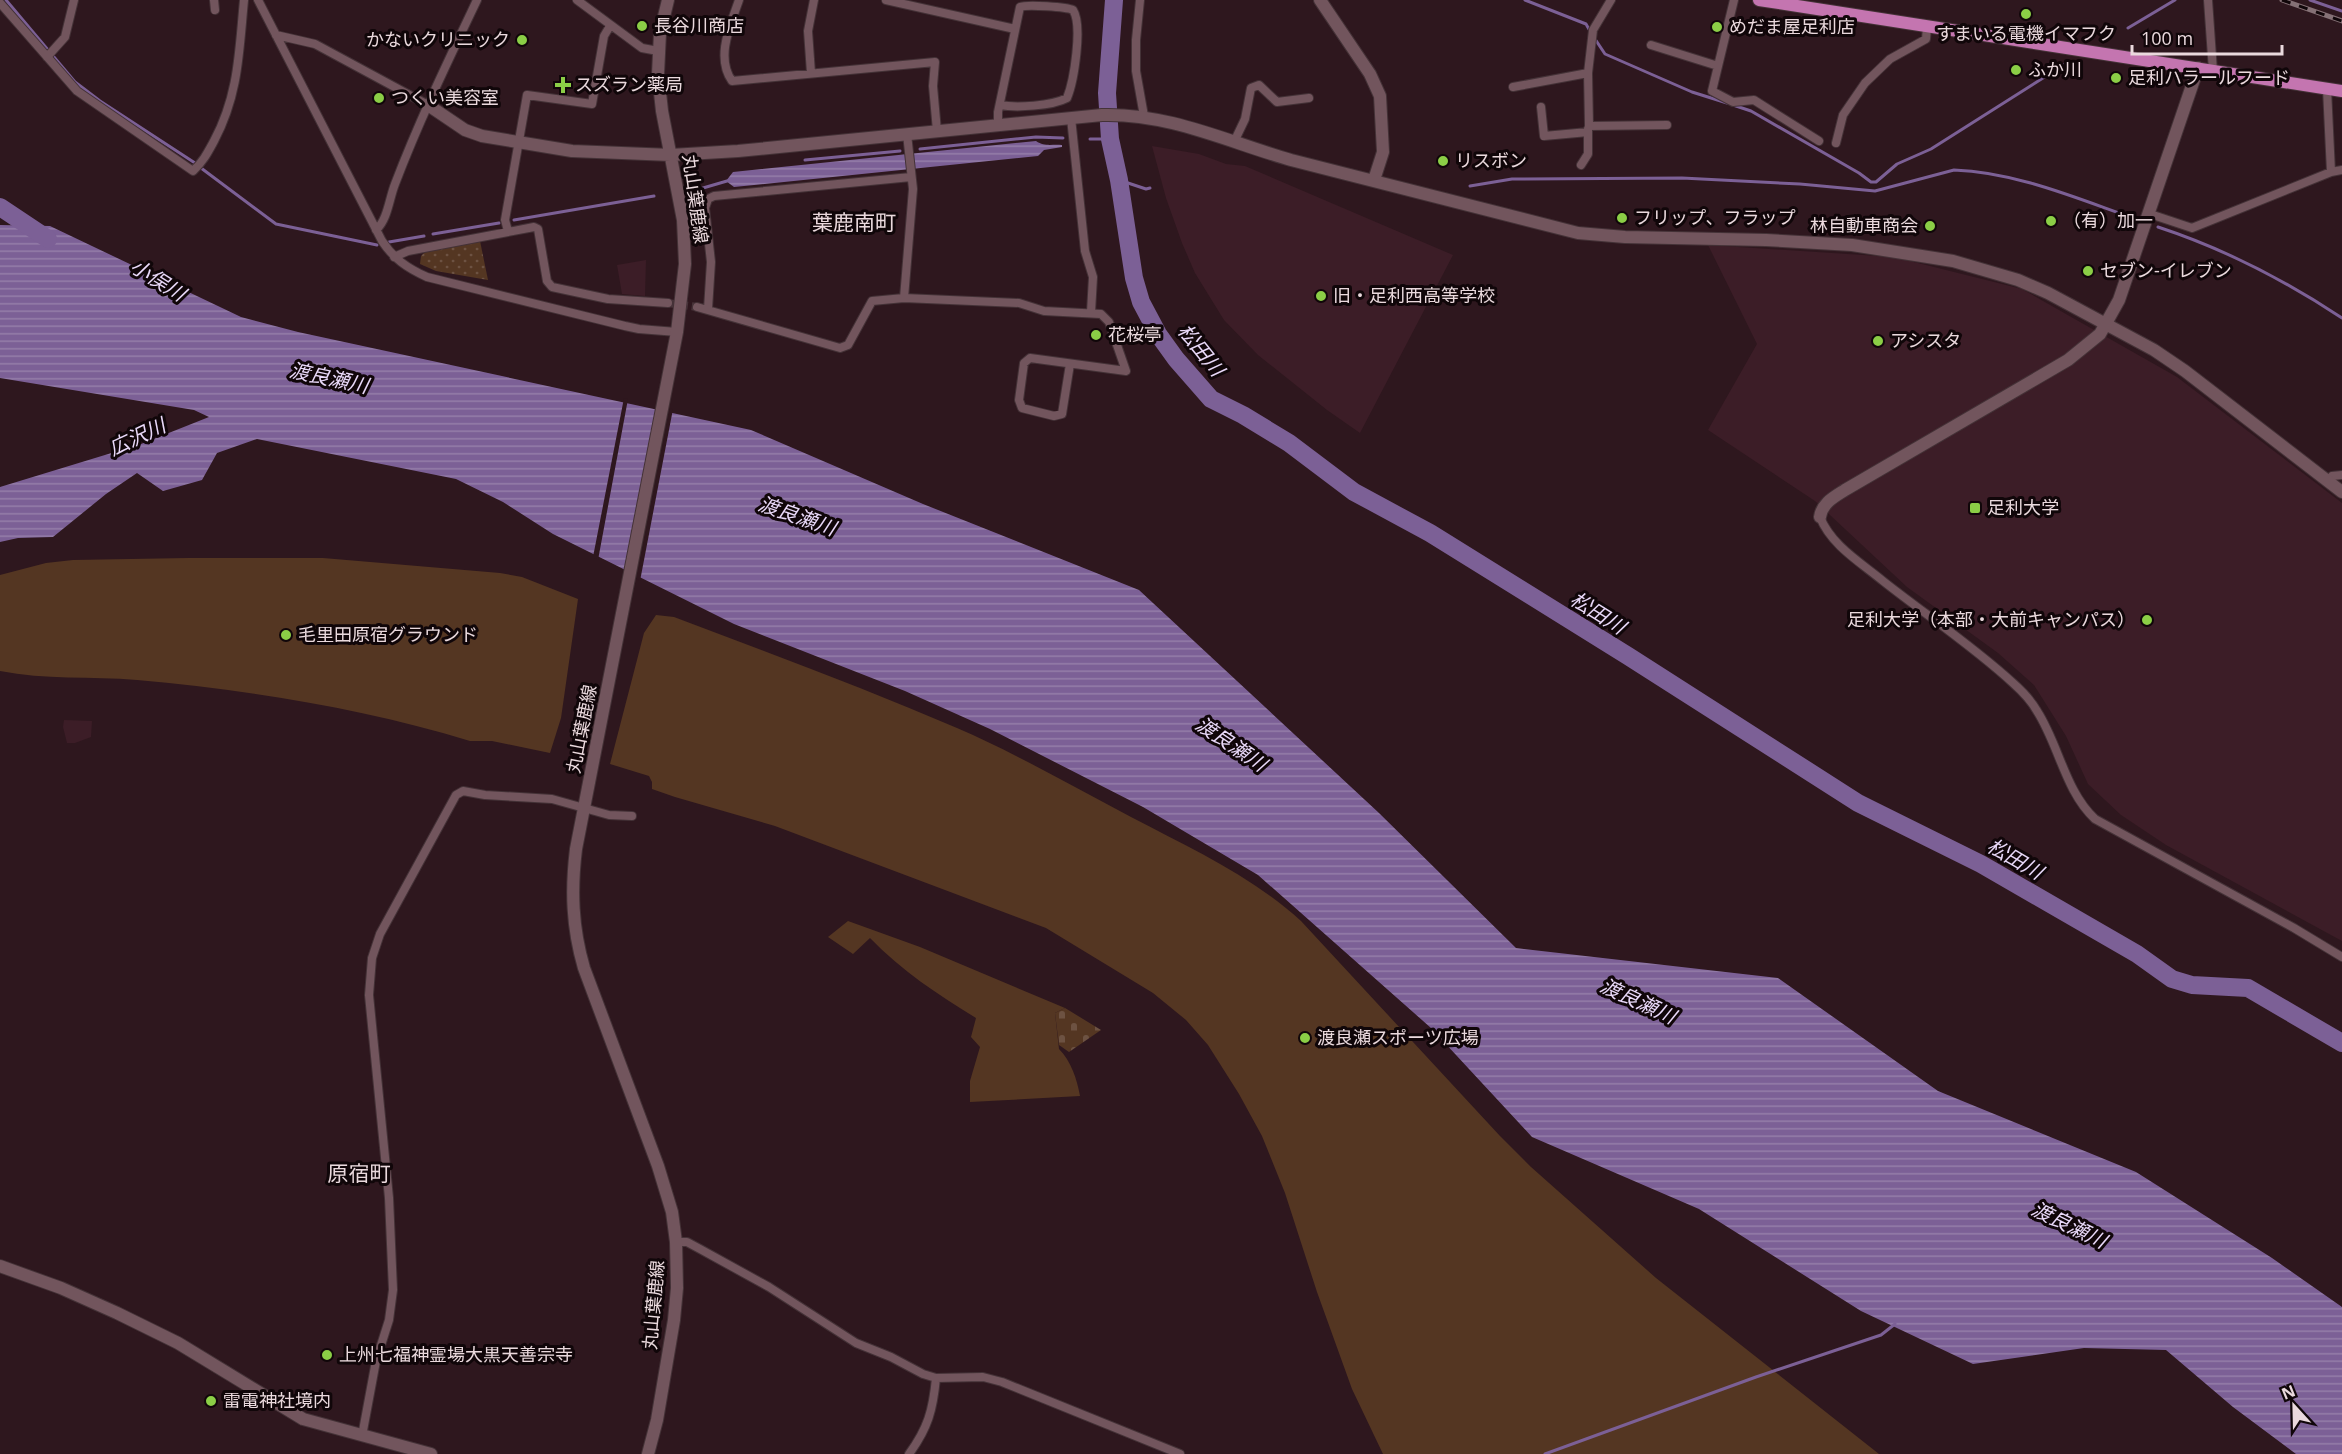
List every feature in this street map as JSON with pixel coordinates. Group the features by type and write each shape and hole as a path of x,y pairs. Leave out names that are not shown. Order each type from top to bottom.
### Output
{"main road":[{"path":"1759,0 2342,91"}],"street":[{"path":"50,54 64,37 74,0"},
{"path":"214,0 215,10"},
{"path":"0,3 50,54 76,91 193,171 205,158 224,123 236,84 244,0"},
{"path":"258,0 375,230 394,257 407,268 427,276 632,328 677,332"},
{"path":"375,230 382,224 395,183 428,105 477,0"},
{"path":"577,0 642,48 658,51"},
{"name":"丸山葉鹿線","path":"648,1454 657,1420 674,1320 677,1288 676,1242 672,1212 658,1166 596,1003 575,935 572,898 584,810 677,332 685,264 683,220 659,88 658,51 668,0"},
{"path":"739,0 725,45 728,72 732,81 935,62 933,86 937,130"},
{"path":"811,73 808,31 814,0"},
{"path":"886,0 1015,29"},
{"path":"1140,0 1136,71 1142,116"},
{"path":"1320,0 1370,74 1380,96 1383,152 1374,180"},
{"path":"1581,165 1588,154 1588,73 1593,30 1611,0"},
{"path":"1734,0 1712,91 1733,102 1754,100 1819,141"},
{"path":"2208,0 2213,71"},
{"path":"998,125 1000,105 1020,7 1024,4 1056,9 1064,7 1073,10 1077,21 1076,54 1067,98 1057,102 1012,107 1000,105"},
{"path":"508,231 505,220 527,95 592,104 604,36 610,26"},
{"path":"1836,143 1843,115 1865,83 1890,59 1926,39 1927,27"},
{"path":"276,35 315,44 428,105 465,130 482,136 572,151 671,155 738,151 1087,116 1142,116 1203,130 1291,160 1523,221 1578,233 1625,237 1766,240 1852,245 1953,261 2018,280 2154,350 2185,371 2342,492"},
{"path":"1651,45 1718,66"},
{"path":"2198,68 2119,300 2107,324 2093,342 2068,360 1834,497 1821,510 1820,517 1825,530 1845,550 1994,667 2024,694 2037,711 2079,800 2095,819 2294,928 2342,957"},
{"path":"1513,87 1588,73"},
{"path":"1234,142 1245,119 1251,88 1259,85 1277,102 1310,98"},
{"path":"2326,89 2331,172"},
{"path":"1541,107 1544,136 1588,129 1667,125"},
{"path":"1071,118 1084,251 1093,277 1091,312"},
{"path":"904,298 913,189 907,134"},
{"path":"2150,214 2192,228 2331,172 2342,170"},
{"path":"708,309 711,262 705,208 708,199 714,196 911,174"},
{"path":"394,257 408,251 534,227 538,229 547,281 552,287 608,299 668,303"},
{"path":"697,307 840,348 848,345 872,301 904,298 1019,303 1044,311 1101,314 1109,322 1126,371 1030,358 1024,363 1019,400 1022,408 1054,416 1062,414 1070,364"},
{"path":"2327,481 2332,476 2342,475"},
{"path":"362,1436 376,1361 389,1320 393,1290 388,1198 369,995 372,958 380,934 459,792 552,799 584,810 620,817 632,816"},
{"path":"676,1242 687,1242 770,1287 856,1343 936,1378 983,1377 1002,1382 1180,1454"},
{"path":"0,1266 61,1288 117,1312 177,1344 303,1419 431,1454"},
{"path":"909,1454 923,1434 933,1403 936,1378"}],"shaded area":[{"name":"旧・足利西高等学校","path":"1152,146 1199,154 1226,164 1245,166 1453,255 1360,433 1258,355 1224,320 1195,273 1182,243 1166,198"},
{"name":"足利大学（本部・大前キャンパス）","path":"1708,245 1894,257 2022,289 2177,377 2342,503 2342,941 2166,845 2121,815 2088,784 2066,736 2034,685 1998,653 1907,587 1815,501 1708,430 1757,344"},
{"path":"646,260 645,296 622,294 617,265"},
{"path":"64,720 92,721 91,737 75,743 67,743 63,727"}],"green space":[{"path":"480,241 488,280 436,271 420,264 421,256 426,251"},
{"name":"毛里田原宿グラウンド","path":"323,558 500,573 522,577 578,599 561,718 550,753 492,741 470,741 389,719 263,695 137,680 34,676 0,671 0,575 46,563 73,560"},
{"name":"渡良瀬スポーツ広場","path":"656,615 674,617 781,657 957,728 1198,852 1262,890 1301,921 1531,1167 1656,1278 1879,1454 1383,1454 1352,1389 1285,1193 1262,1136 1208,1045 1186,1020 1153,993 1046,928 775,826 652,789 649,776 610,764 644,633"},
{"path":"848,921 920,947 1065,1008 1055,1013 1059,1049 1073,1071 1080,1096 970,1102 970,1081 980,1047 971,1037 976,1018 920,981 870,938 853,954 828,937"},
{"path":"1065,1008 1101,1030 1069,1052 1059,1045 1055,1013"}],"water":[{"path":"1036,141 1045,145 1062,145 1062,147 1044,150 1038,156 734,187 726,181 733,172"},
{"name":"渡良瀬川","path":"0,225 50,226 241,317 298,332 751,430 923,504 1139,590 1379,813 1516,948 1778,978 1938,1091 2136,1172 2272,1258 2342,1307 2342,1454 2296,1454 2233,1407 2166,1350 2084,1348 1973,1364 1861,1311 1699,1209 1532,1137 1431,1028 1258,875 1143,807 990,729 905,691 734,624 553,534 503,502 456,479 257,439 217,453 202,480 163,491 137,473 106,494 53,537 18,538 0,542 0,487 141,444 209,417 194,410 0,378"}],"pier":[{"path":"624,398 628,399 598,560 593,557"},
{"path":"658,406 673,409 640,581 625,573"}],"waterway":[{"path":"6,0 75,82 195,163"},
{"name":"松田川","path":"1114,0 1107,93 1110,139 1119,180 1134,278 1141,302 1158,334 1176,359 1211,399 1289,443 1354,492 1430,533 1858,803 1981,864 2137,954 2172,979 2192,985 2248,988 2342,1043"},
{"path":"1525,0 1586,24 1590,31"},
{"path":"2128,28 2175,0"},
{"path":"2310,0 2342,11"},
{"path":"1595,39 1605,54 1692,92 1727,103"},
{"path":"1733,105 1751,111 1871,182 1876,182 1897,164 1931,149 2065,64"},
{"path":"920,149 1036,137 1063,138"},
{"path":"1090,139 1110,139"},
{"path":"805,160 900,151"},
{"path":"201,168 276,224 377,245"},
{"path":"1470,186 1512,179 1682,178 1800,184 1875,191 1954,170 2022,181 2133,218"},
{"path":"1119,180 1146,189 1150,188"},
{"path":"703,188 727,181"},
{"path":"514,220 654,196"},
{"name":"小俣川","path":"0,207 48,239"},
{"path":"433,234 499,223"},
{"path":"2158,227 2253,266 2342,318"},
{"path":"389,242 424,236"},
{"path":"1545,1454 1756,1377 1881,1335 1895,1324"}],"tunnel":[{"path":"668,303 697,307"}],"railway":[{"path":"2282,0 2342,21"}],"place":[{"name":"すまいる電機イマフク","path":"2026,14"},
{"name":"長谷川商店","path":"642,26"},
{"name":"めだま屋足利店","path":"1717,27"},
{"name":"かないクリニック","path":"522,40"},
{"name":"ふか川","path":"2016,70"},
{"name":"足利ハラールフード","path":"2116,78"},
{"name":"スズラン薬局","path":"563,85"},
{"name":"つくい美容室","path":"379,98"},
{"name":"リスボン","path":"1443,161"},
{"name":"フリップ、フラップ","path":"1622,218"},
{"name":"（有）加一","path":"2051,221"},
{"name":"林自動車商会","path":"1930,226"},
{"name":"セブン-イレブン","path":"2088,271"},
{"name":"旧・足利西高等学校","path":"1321,296"},
{"name":"花桜亭","path":"1096,335"},
{"name":"アシスタ","path":"1878,341"},
{"name":"足利大学","path":"1975,508"},
{"name":"足利大学（本部・大前キャンパス）","path":"2147,620"},
{"name":"毛里田原宿グラウンド","path":"286,635"},
{"name":"渡良瀬スポーツ広場","path":"1305,1038"},
{"name":"上州七福神霊場大黒天善宗寺","path":"327,1355"},
{"name":"雷電神社境内","path":"211,1401"}],"district":[{"name":"葉鹿南町","path":"854,223"},
{"name":"原宿町","path":"359,1174"}],"water label":[{"name":"広沢川","path":"137,437"}]}
